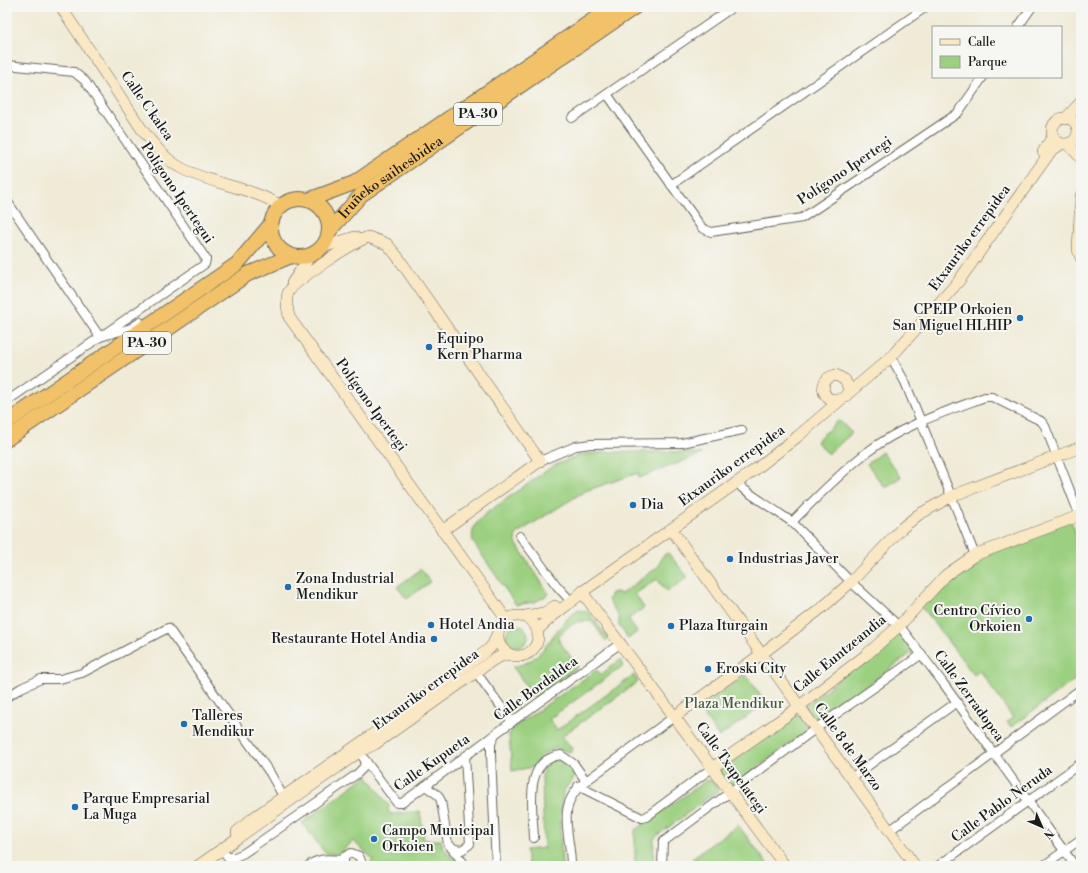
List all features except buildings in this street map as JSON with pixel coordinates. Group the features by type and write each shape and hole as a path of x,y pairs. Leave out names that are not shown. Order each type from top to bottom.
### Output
{"highway":[{"name":"Iruñeko saihesbidea","path":"308,200 354,183 612,7"},
{"name":"Iruñeko saihesbidea","path":"330,230 361,195 635,7"},
{"name":"PA-30","path":"7,422 237,264 271,224 273,217 281,206 299,198 308,200"},
{"path":"308,200 318,204 325,211 329,220 330,230"},
{"path":"271,224 272,235 276,244 282,251 291,256"},
{"name":"PA-30","path":"323,247 328,239 330,230"},
{"path":"308,257 323,247"},
{"name":"PA-30","path":"8,439 248,274 291,256 308,257"}],"street":[{"name":"Calle C kalea","path":"61,7 141,128 154,145 166,157 182,168 202,177 255,193 281,206"},
{"path":"572,118 733,7"},
{"path":"670,185 926,7"},
{"path":"1019,26 1032,7"},
{"name":"Polígono Ipertegui","path":"7,65 74,72 86,81 206,259 205,264 100,338"},
{"name":"Polígono Ipertegi","path":"607,94 670,185 702,228 711,232 802,218 958,113 982,78"},
{"path":"1065,144 1076,136 1074,124 1081,102"},
{"path":"1074,124 1081,110"},
{"name":"Etxauriko errepidea","path":"847,382 853,382 861,377 918,319 939,294 1040,156 1053,136 1054,124 1074,124"},
{"path":"1053,136 1081,158"},
{"name":"Etxauriko errepidea","path":"538,630 549,618 570,604 582,592 738,482 797,437 891,357 958,282 1051,151 1065,144"},
{"path":"1081,196 1078,250 1081,258"},
{"path":"7,201 100,338"},
{"path":"323,247 355,237 368,237 387,244 397,256 540,461"},
{"path":"288,292 296,283 348,246 368,237"},
{"name":"Polígono Ipertegi","path":"308,257 288,292 286,305 289,317 442,531 503,623"},
{"path":"7,401 100,338 131,328 158,310 191,296"},
{"path":"891,357 902,375 975,555"},
{"path":"836,375 840,376 847,382 849,389 842,398 832,400 826,396 823,389 828,378 836,375"},
{"path":"819,418 826,396"},
{"path":"792,522 866,453 887,439 921,421 985,397 992,396 1041,421 1081,516"},
{"path":"442,531 540,461 576,446 591,444 682,443 742,430"},
{"path":"571,866 566,812 567,802 578,786 823,607 851,582 902,528 918,515 952,496 1081,447"},
{"name":"Calle Zerradopea","path":"738,482 742,488 792,522 851,582 899,626 922,654 1074,866"},
{"name":"Calle Euntzeandia","path":"578,786 642,818 646,817 861,660 899,626 946,575 975,555 1081,516"},
{"name":"Calle 8 de Marzo","path":"671,530 762,653 915,866"},
{"path":"520,536 557,586 568,598"},
{"name":"Etxauriko errepidea","path":"525,616 544,613 568,598 582,592"},
{"name":"Calle Txapelategi","path":"582,592 785,866"},
{"path":"512,616 525,616 531,620 538,630 538,641 532,651 523,656 511,655 506,652 499,643 498,638 503,623 512,616"},
{"name":"Etxauriko errepidea","path":"225,853 229,838 253,818 369,737 490,649 503,623"},
{"path":"7,698 21,688 41,679 60,679 82,673 168,628 270,773 283,796"},
{"name":"Calle Bordaldea","path":"496,866 491,755 491,744 495,734 621,643"},
{"path":"662,866 663,842 816,729 922,654"},
{"name":"Etxauriko errepidea","path":"198,866 225,853 263,821 362,756 375,744 493,660 504,655 511,655"},
{"path":"476,672 512,722"},
{"path":"889,831 993,753 1081,690"},
{"path":"851,778 957,702"},
{"name":"Calle Kupueta","path":"362,756 397,803 402,802 425,786 495,734"},
{"name":"Etxauriko errepidea","path":"225,853 235,857 244,853 357,774 363,768 360,749 369,737"},
{"path":"534,838 532,786 534,777 543,762 550,756 562,755 574,764 586,781"},
{"path":"448,844 455,849 462,850 470,844 465,756"},
{"name":"Calle Pablo Neruda","path":"938,866 1081,763"},
{"path":"425,786 438,795 441,801 448,844 466,866"},
{"name":"Etxauriko errepidea","path":"263,821 266,816 280,805 283,796"},
{"path":"1043,866 1081,839"},
{"path":"225,853 234,866"},
{"path":"308,866 325,858 344,863 348,854 354,853 360,859 360,866"}],"green space":[{"path":"839,420 852,433 828,454 816,441"},
{"path":"606,452 683,452 702,454 639,478 638,473 585,491 519,532 515,537 516,543 549,594 535,602 516,605 473,542 472,537 474,528 481,518 488,512 553,466 579,455"},
{"path":"882,452 901,477 885,488 867,464"},
{"path":"1070,519 1081,545 1081,675 1011,727 1007,722 1013,718 980,671 974,675 919,604 975,555"},
{"path":"668,553 688,577 667,592 657,579 635,594 644,608 628,619 637,632 628,639 619,625 619,617 608,600 611,593 617,592 621,594 659,566 661,558"},
{"path":"421,569 430,582 407,599 397,587"},
{"path":"578,610 588,612 609,639 606,641 592,622 576,622 568,627 558,639 578,667 535,698 513,667 527,662 538,655 564,622"},
{"path":"513,625 521,625 528,632 528,640 521,647 513,647 506,640 506,632"},
{"path":"895,634 899,634 914,651 822,719 818,721 813,720 805,706"},
{"path":"620,660 624,665 549,719 557,730 634,675 638,682 562,736 573,750 569,752 556,748 542,755 533,767 512,771 509,735 514,727 597,670 600,675"},
{"name":"Plaza Mendikur","path":"746,675 766,703 719,737 699,708"},
{"path":"798,714 809,726 807,731 738,782 731,784 726,782 719,771 720,767 793,715"},
{"path":"555,760 567,760 576,774 563,792 560,823 562,866 528,866 526,850 544,848 542,776 548,762"},
{"path":"367,775 389,806 388,810 391,814 420,811 424,840 441,840 443,848 462,866 369,866 373,859 353,841 338,855 325,853 302,823"},
{"path":"707,780 712,781 719,790 654,838 653,866 635,866 635,830"},
{"path":"738,825 769,866 711,866 692,858"}],"place":[{"name":"CPEIP Orkoien San Miguel HLHIP","path":"1020,318"},
{"name":"Equipo Kern Pharma","path":"429,347"},
{"name":"Dia","path":"633,505"},
{"name":"Industrias Javer","path":"730,559"},
{"name":"Zona Industrial Mendikur","path":"288,587"},
{"name":"Centro Cívico Orkoien","path":"1029,619"},
{"name":"Hotel Andia","path":"431,625"},
{"name":"Plaza Iturgain","path":"671,626"},
{"name":"Restaurante Hotel Andia","path":"434,639"},
{"name":"Eroski City","path":"708,669"},
{"name":"Talleres Mendikur","path":"184,724"},
{"name":"Parque Empresarial La Muga","path":"75,807"},
{"name":"Campo Municipal Orkoien","path":"374,839"}]}
